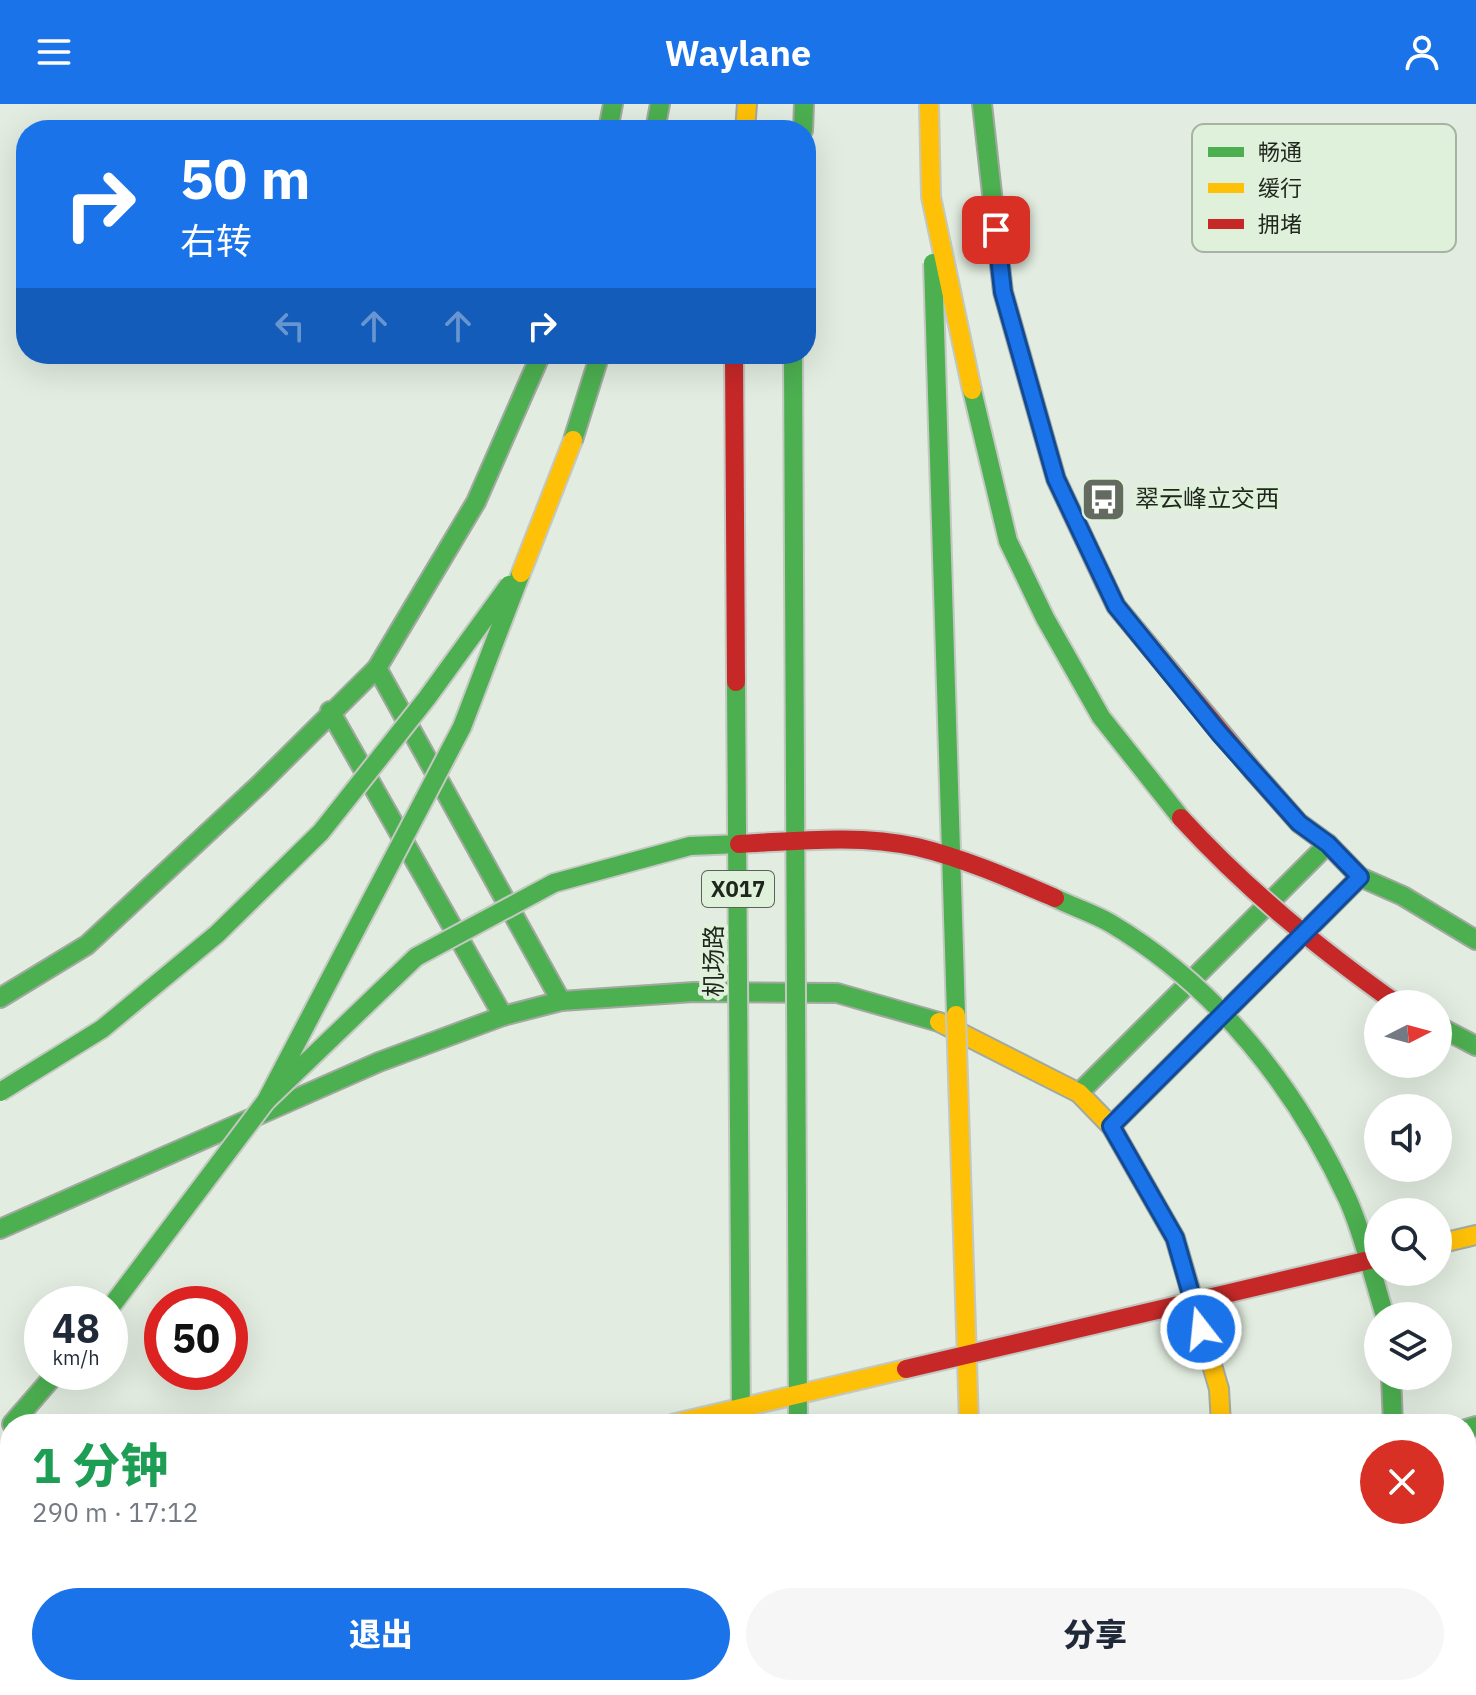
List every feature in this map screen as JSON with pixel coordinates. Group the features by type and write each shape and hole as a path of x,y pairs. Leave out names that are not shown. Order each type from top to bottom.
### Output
{"main road":[{"path":"929,104 969,1414"},
{"path":"982,104 1003,292 1063,493 1116,606 1239,756 1299,823 1328,844 1360,877 1403,896 1476,940"},
{"path":"931,197 988,467 1008,541 1045,618 1101,717 1162,797 1227,868 1310,942 1377,990"},
{"path":"0,998 87,945 260,784 330,711 377,668 476,502 537,364"},
{"path":"266,1101 462,727 573,440 597,364"},
{"name":"机场路","path":"734,364 739,1414"},
{"name":"X017","path":"793,364 798,1414"},
{"path":"0,1092 102,1029 217,934 321,832 427,698 510,584 573,440"},
{"path":"377,668 561,1001"},
{"path":"330,711 503,1016"},
{"path":"127,1286 266,1101 416,957 554,883 690,846 837,839 916,847 1016,881 1110,923 1179,973 1247,1038 1300,1107 1349,1203 1381,1302"},
{"path":"1079,1093 1328,844"},
{"path":"1111,1126 1360,877"},
{"path":"0,1229 379,1062 503,1016 561,1001 694,992 837,993 929,1017 1079,1093 1111,1126 1175,1238 1219,1389 1220,1414"},
{"path":"1452,1033 1476,1046"},
{"path":"1452,1241 1476,1235"},
{"path":"715,1414 1364,1261"},
{"path":"21,1414 41,1390"},
{"path":"1392,1390 1393,1414"}],"traffic: fast":[{"path":"610,120 613,104"},
{"path":"657,120 660,104"},
{"path":"803,120 804,104"},
{"path":"982,104 1003,292 1056,479 1105,583"},
{"path":"933,263 956,1015"},
{"path":"0,998 87,945 260,784 377,668 476,502 537,364"},
{"path":"573,440 597,364"},
{"path":"793,364 798,1414"},
{"path":"972,390 1008,541 1045,618 1101,717 1181,818"},
{"path":"127,1286 266,1101 462,727 521,573"},
{"path":"0,1092 102,1029 217,934 321,832 427,698 509,585"},
{"path":"377,668 561,1001"},
{"path":"736,682 741,1414"},
{"path":"330,711 503,1016"},
{"path":"1254,772 1299,823 1328,844 1360,877 1403,896 1476,940"},
{"path":"266,1101 416,957 554,883 690,846 739,844"},
{"path":"1079,1093 1328,844"},
{"path":"1111,1126 1360,877"},
{"path":"1055,898 1103,919 1149,949 1186,978 1250,1044 1279,1080 1328,1159 1354,1214 1381,1302"},
{"path":"0,1229 379,1062 503,1016 561,1001 694,992 837,993 939,1022"},
{"path":"1452,1033 1476,1046"},
{"path":"21,1414 41,1390"},
{"path":"1392,1390 1393,1414"}],"traffic: slow":[{"path":"746,120 747,104"},
{"path":"929,104 931,197 972,390"},
{"path":"521,573 573,440"},
{"path":"956,1015 969,1414"},
{"path":"939,1022 1079,1093 1111,1126 1175,1238 1219,1389 1220,1414"},
{"path":"1452,1241 1476,1235"},
{"path":"715,1414 906,1369"}],"traffic: jam":[{"path":"734,364 736,682"},
{"path":"1105,583 1116,606 1254,772"},
{"path":"1181,818 1284,917 1378,990"},
{"path":"739,844 828,840 895,843 952,857 1055,898"},
{"path":"906,1369 1364,1261"}],"place":[{"name":"翠云峰立交西","path":"1104,499"}],"route":[{"path":"996,230 1003,292 1056,479 1116,606 1219,733 1299,823 1328,844 1360,877 1111,1126 1175,1238 1201,1329"}]}
